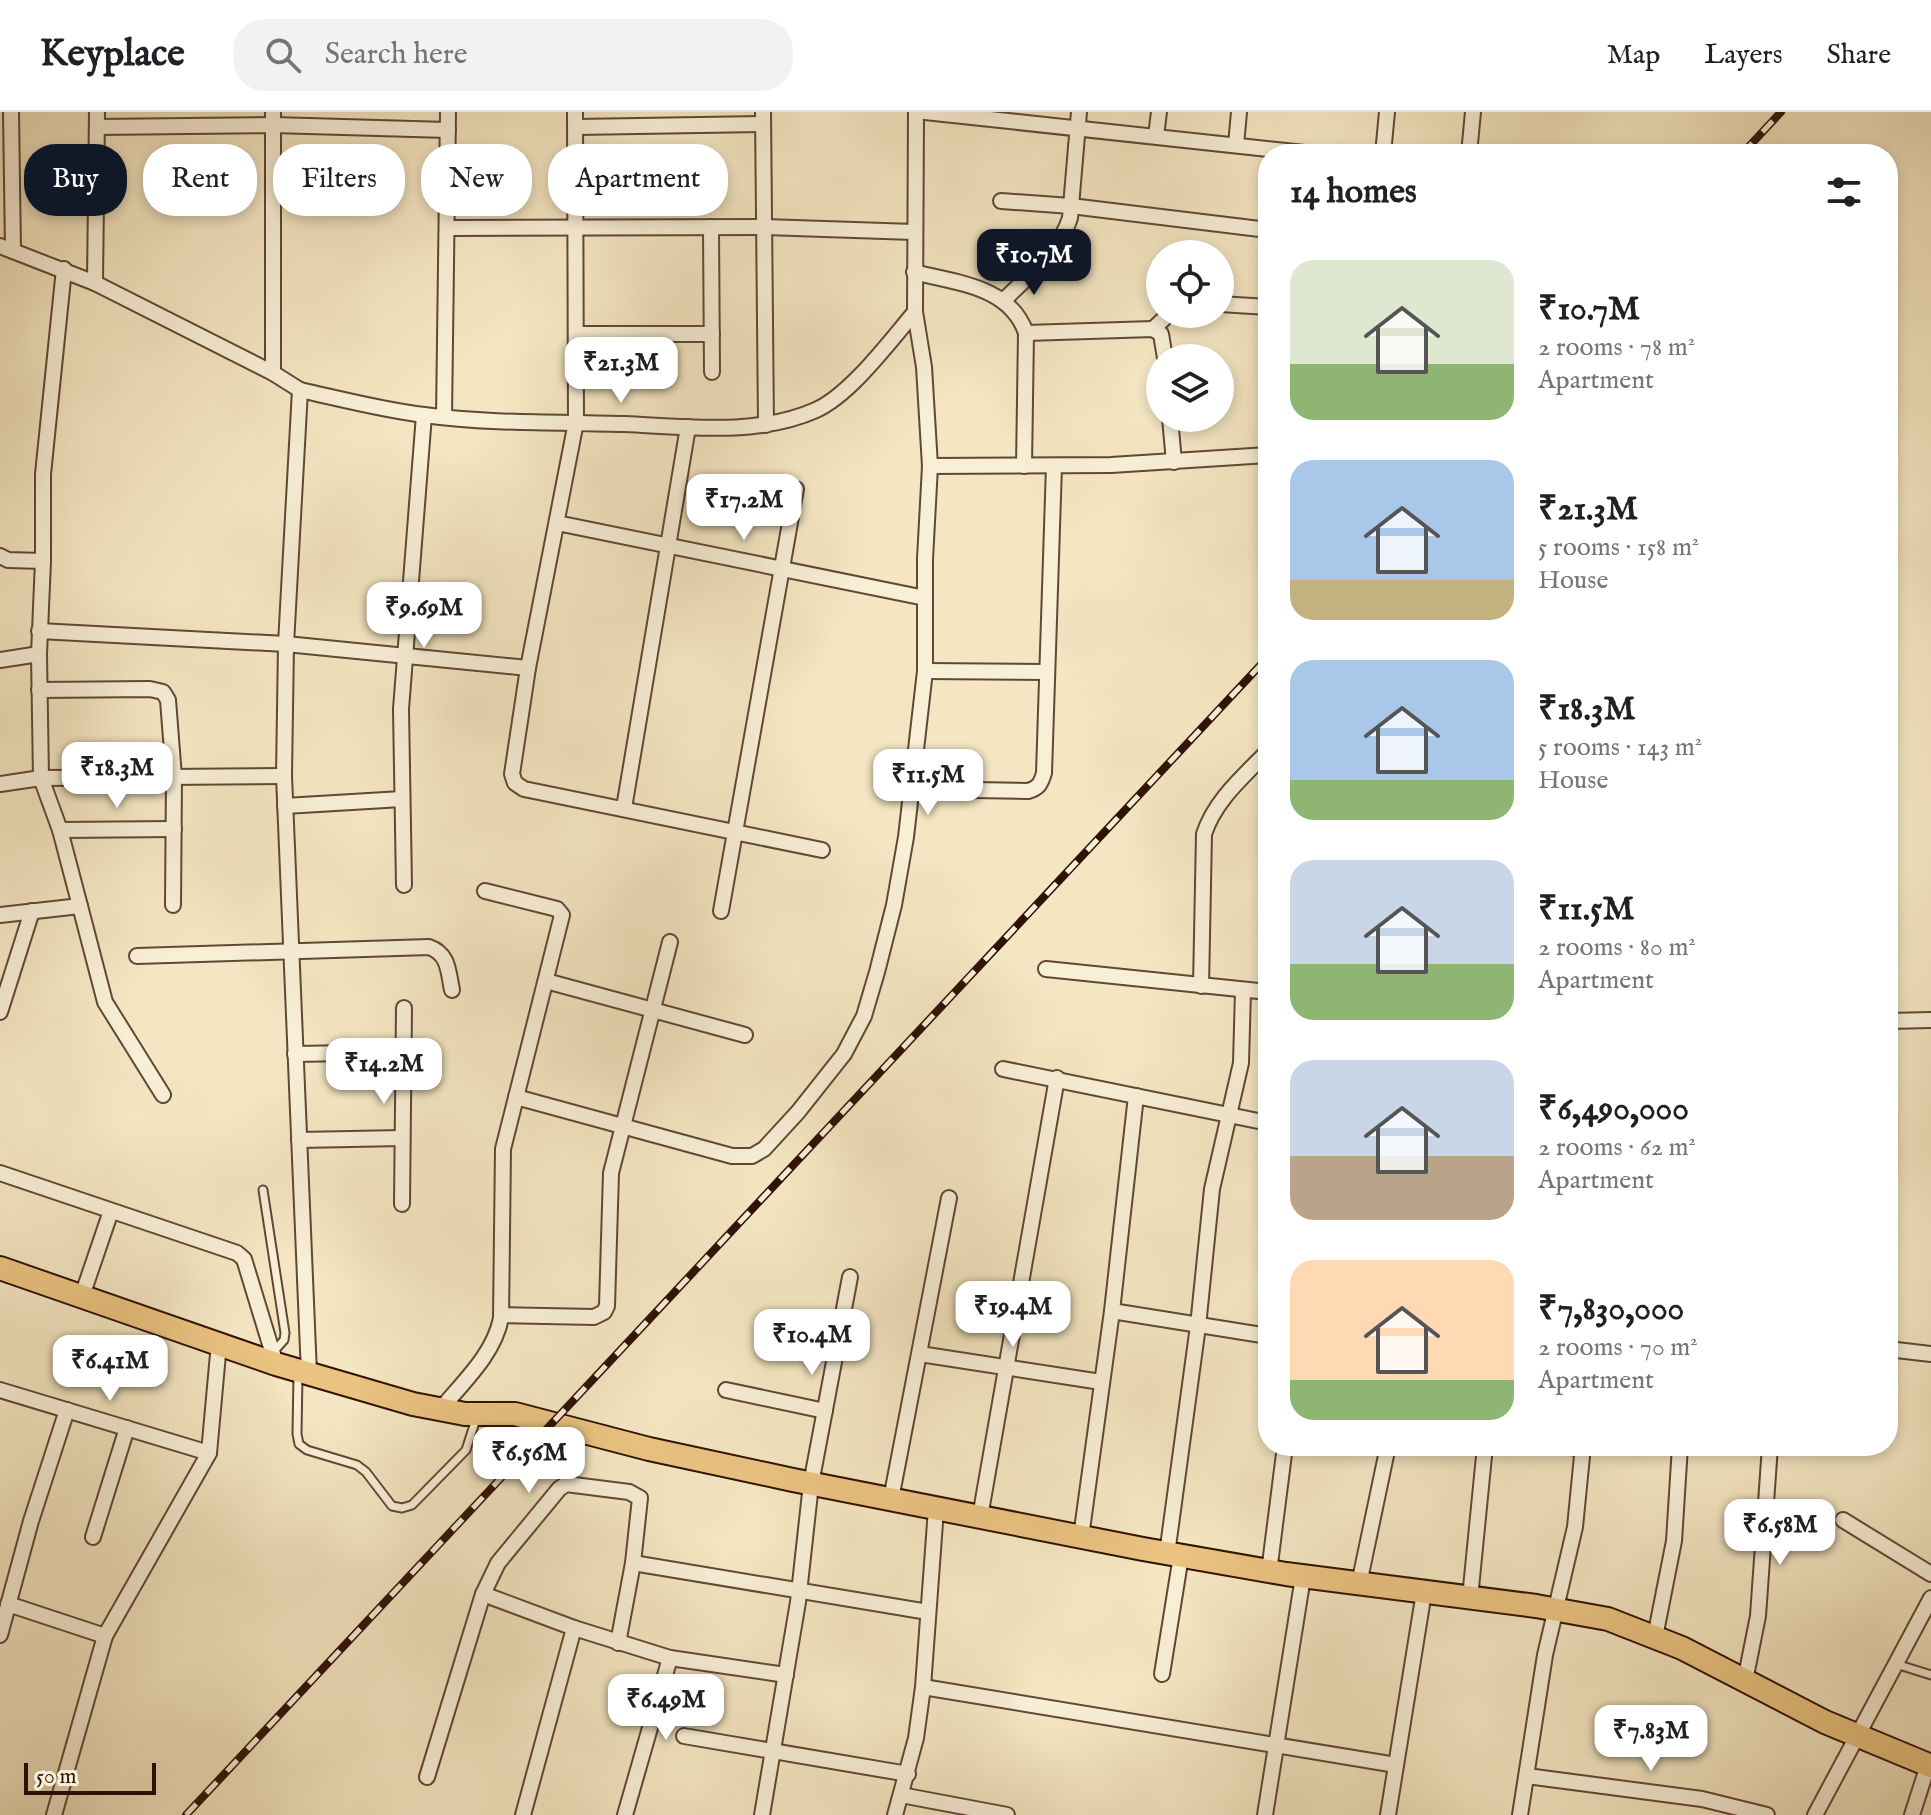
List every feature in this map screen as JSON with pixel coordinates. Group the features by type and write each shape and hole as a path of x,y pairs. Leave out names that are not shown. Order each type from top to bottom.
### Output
{"main road":[{"path":"1,1270 219,1343 274,1358 304,1373 441,1409 478,1414 515,1414 649,1449 811,1484 1174,1555 1269,1572 1557,1609 1608,1619 1682,1648 1825,1722 1930,1766"}],"street":[{"path":"11,112 7,248 95,283 273,373 300,390 444,417 688,427 766,425 820,409 835,398 871,363 915,312"},
{"path":"444,417 448,112"},
{"path":"516,1097 732,1156 752,1156 764,1149 798,1112 844,1054 864,1016 894,905 912,789 925,671 930,466 924,367 915,312 916,112"},
{"path":"925,112 1078,120 1156,136 1258,148"},
{"path":"1156,136 1159,112"},
{"path":"1236,145 1239,112"},
{"path":"1384,144 1387,112"},
{"path":"1470,144 1473,112"},
{"path":"766,425 762,118 576,119 576,422 528,668 513,765 515,783 524,789 822,850"},
{"path":"95,283 97,120 273,119 448,130"},
{"path":"273,119 273,373"},
{"path":"1004,300 1059,244 1066,231 1078,120"},
{"path":"1001,201 1071,206 1258,229"},
{"path":"711,227 712,372"},
{"path":"448,228 765,227 914,232"},
{"path":"64,269 43,474 39,631 41,778 60,830 105,1002 163,1095"},
{"path":"914,272 989,292 1004,300 1021,321 1026,333 1024,466"},
{"path":"1234,305 1258,306"},
{"path":"1026,333 1153,329 1161,334 1163,344"},
{"path":"576,334 712,334"},
{"path":"300,390 286,644 284,776 299,1140 304,1373"},
{"path":"404,885 401,709 424,415"},
{"path":"624,808 688,427"},
{"path":"1171,432 1174,462"},
{"path":"930,466 1054,466 1258,456"},
{"path":"912,789 1036,789 1044,773 1054,466"},
{"path":"721,911 796,489"},
{"path":"557,523 925,598"},
{"path":"0,556 8,560 43,561"},
{"path":"39,631 286,644 528,668"},
{"path":"0,660 39,654"},
{"path":"925,671 1047,672"},
{"path":"39,690 137,688 163,692 168,700 174,777 173,905"},
{"path":"1201,986 1204,834 1210,817 1221,801 1258,762"},
{"path":"0,784 41,778 284,776"},
{"path":"285,806 402,799"},
{"path":"60,830 174,829"},
{"path":"441,1409 490,1349 498,1333 501,1315 503,1149 562,915 557,909 485,891"},
{"path":"0,915 80,906"},
{"path":"0,1012 32,911"},
{"path":"501,1315 594,1317 604,1312 607,1306 611,1173 670,942"},
{"path":"137,956 429,947 445,956 452,990"},
{"path":"1046,969 1258,992"},
{"path":"546,981 745,1035"},
{"path":"1162,1674 1212,1189 1241,1063 1243,991"},
{"path":"402,1204 404,1008"},
{"path":"1898,1021 1931,1020"},
{"path":"295,1054 403,1052"},
{"path":"1003,1069 1258,1121"},
{"path":"980,1517 1057,1078"},
{"path":"1081,1537 1112,1311 1136,1096"},
{"path":"299,1140 402,1138"},
{"path":"0,1173 237,1253 244,1259 274,1358"},
{"path":"891,1499 949,1198"},
{"path":"82,1296 111,1211"},
{"path":"762,1815 799,1592 811,1484 850,1277"},
{"path":"1112,1311 1258,1335"},
{"path":"54,1815 105,1636 209,1453 219,1343"},
{"path":"1898,1350 1931,1354"},
{"path":"920,1354 1101,1382"},
{"path":"0,1390 209,1453"},
{"path":"726,1390 825,1411"},
{"path":"0,1635 31,1521 67,1410"},
{"path":"93,1537 127,1428"},
{"path":"1269,1572 1284,1456"},
{"path":"1359,1584 1386,1456"},
{"path":"1470,1598 1484,1456"},
{"path":"1520,1815 1545,1655 1575,1527 1582,1456"},
{"path":"1655,1637 1674,1541 1679,1456"},
{"path":"1745,1681 1758,1616 1769,1456"},
{"path":"427,1777 483,1594 498,1563 566,1484 629,1492 640,1498 633,1563 618,1643"},
{"path":"895,1815 916,1738 923,1687 936,1509"},
{"path":"1843,1520 1931,1574"},
{"path":"633,1563 928,1612"},
{"path":"1265,1815 1303,1577"},
{"path":"1388,1815 1424,1592"},
{"path":"483,1594 574,1628 670,1658 786,1675"},
{"path":"1815,1815 1931,1598"},
{"path":"8,1604 105,1636"},
{"path":"523,1815 574,1628"},
{"path":"625,1815 670,1658"},
{"path":"923,1687 1396,1765"},
{"path":"684,1736 908,1774"},
{"path":"1912,1815 1930,1766"},
{"path":"1527,1776 1702,1799 1767,1815"},
{"path":"901,1795 1007,1815"}],"lane":[{"path":"263,1190 285,1333 274,1358"},
{"path":"304,1373 297,1434 299,1444 307,1450 357,1465 392,1506 402,1508 412,1505 458,1460 466,1450 478,1414"},
{"path":"1896,1664 1931,1675"}],"railway":[{"path":"1751,144 1781,112"},
{"path":"186,1815 1258,668"}]}
